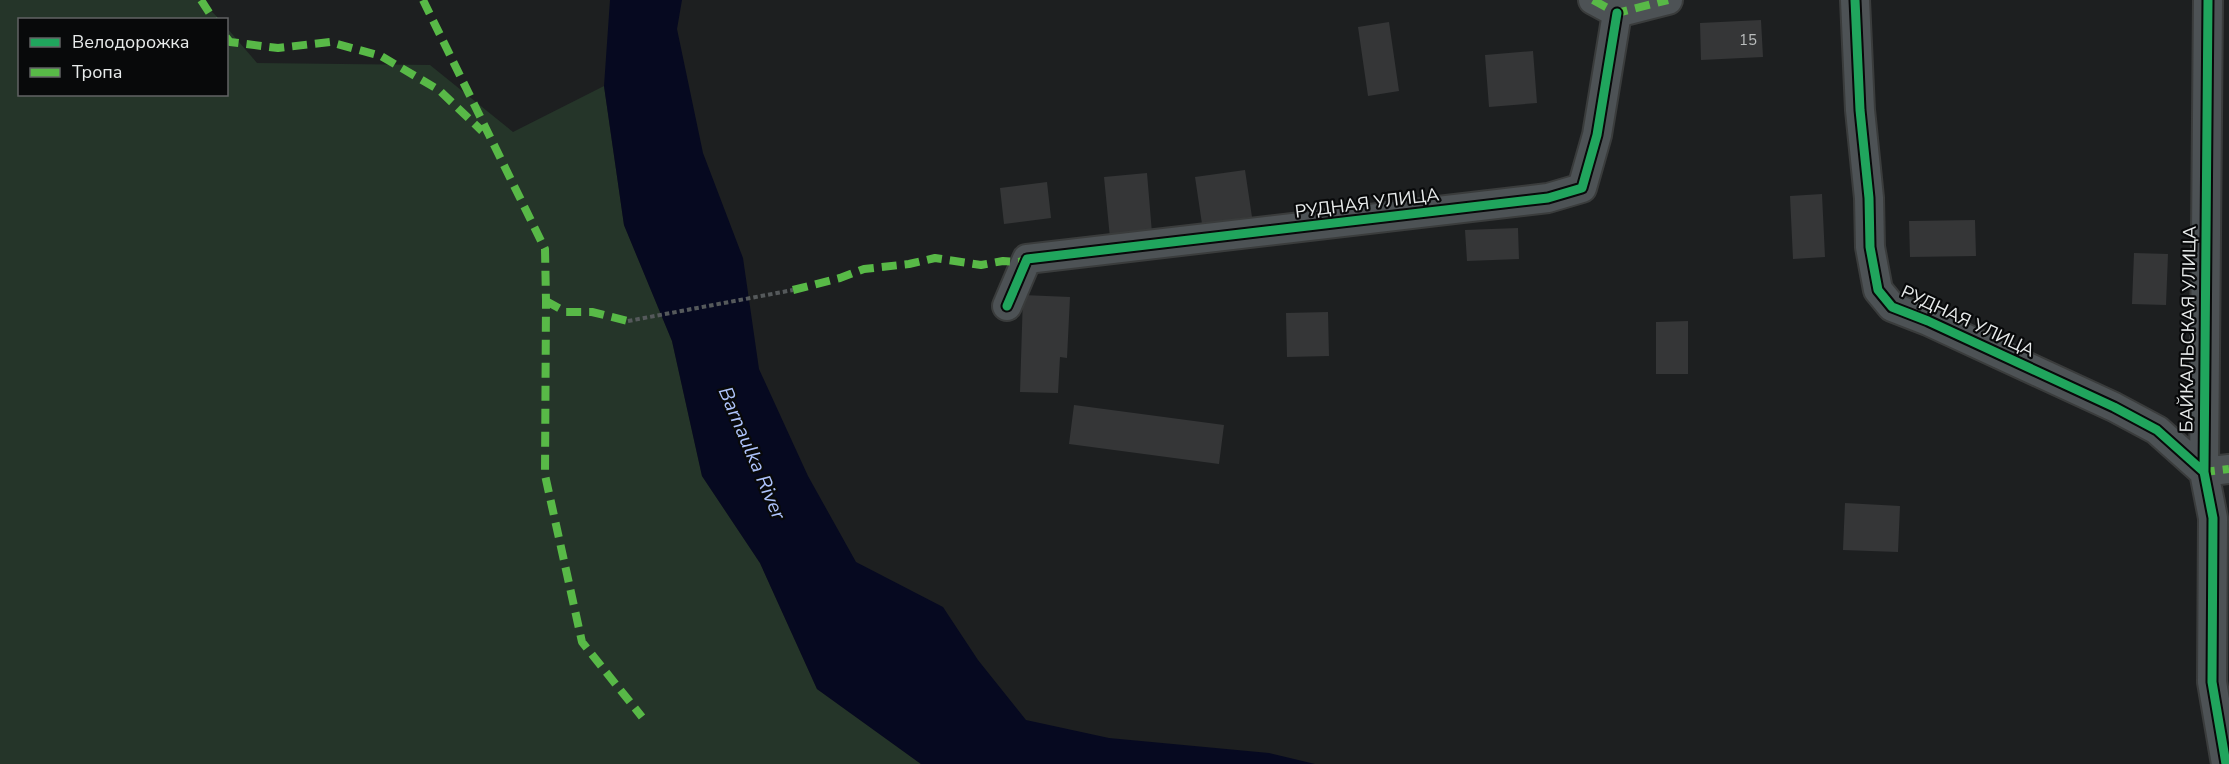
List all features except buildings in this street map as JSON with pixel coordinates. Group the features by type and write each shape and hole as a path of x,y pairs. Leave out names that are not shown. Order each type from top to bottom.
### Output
{"street":[{"name":"РУДНАЯ УЛИЦА","path":"1007,306 1027,259 1548,198 1582,188 1597,135 1605,6 1668,0"},
{"name":"РУДНАЯ УЛИЦА","path":"1855,0 1860,110 1869,198 1870,247 1878,290 1892,307 1928,321 2114,407 2157,430 2216,471"},
{"name":"БАЙКАЛЬСКАЯ УЛИЦА","path":"2208,0 2216,471 2212,518 2212,682 2226,764"}],"path":[{"path":"628,321 793,290"}],"green space":[{"path":"0,0 201,0 218,18 18,18 18,96 228,96 228,29 257,63 430,65 513,132 604,86 624,225 672,341 702,476 760,563 817,689 921,764 0,764"}],"water":[{"name":"Barnaulka River","path":"610,0 682,0 677,29 703,153 743,258 759,369 808,476 856,562 943,607 978,660 1026,720 1109,738 1269,753 1315,764 921,764 817,689 760,563 702,476 672,341 624,225 604,86"}],"marked path":[{"path":"201,0 213,18"},
{"path":"423,0 545,249 545,475 582,642 642,717"},
{"path":"1593,0 1617,13 1668,0"},
{"path":"228,40 230,42 278,48 330,42 381,56 439,90 482,131"},
{"path":"793,290 840,278 864,269 909,264 935,258 981,265 1003,261 1019,262 1027,259"},
{"path":"546,301 566,312 592,312 628,321"},
{"path":"2203,468 2204,472 2229,469"}],"cycle path":[{"path":"1855,0 1860,110 1869,198 1870,247 1878,290 1892,307 1928,321 2114,407 2157,430 2204,472"},
{"path":"2208,0 2204,472 2213,518 2212,682 2226,764"},
{"path":"1007,306 1027,259 1548,198 1582,188 1597,135 1617,13"}]}
